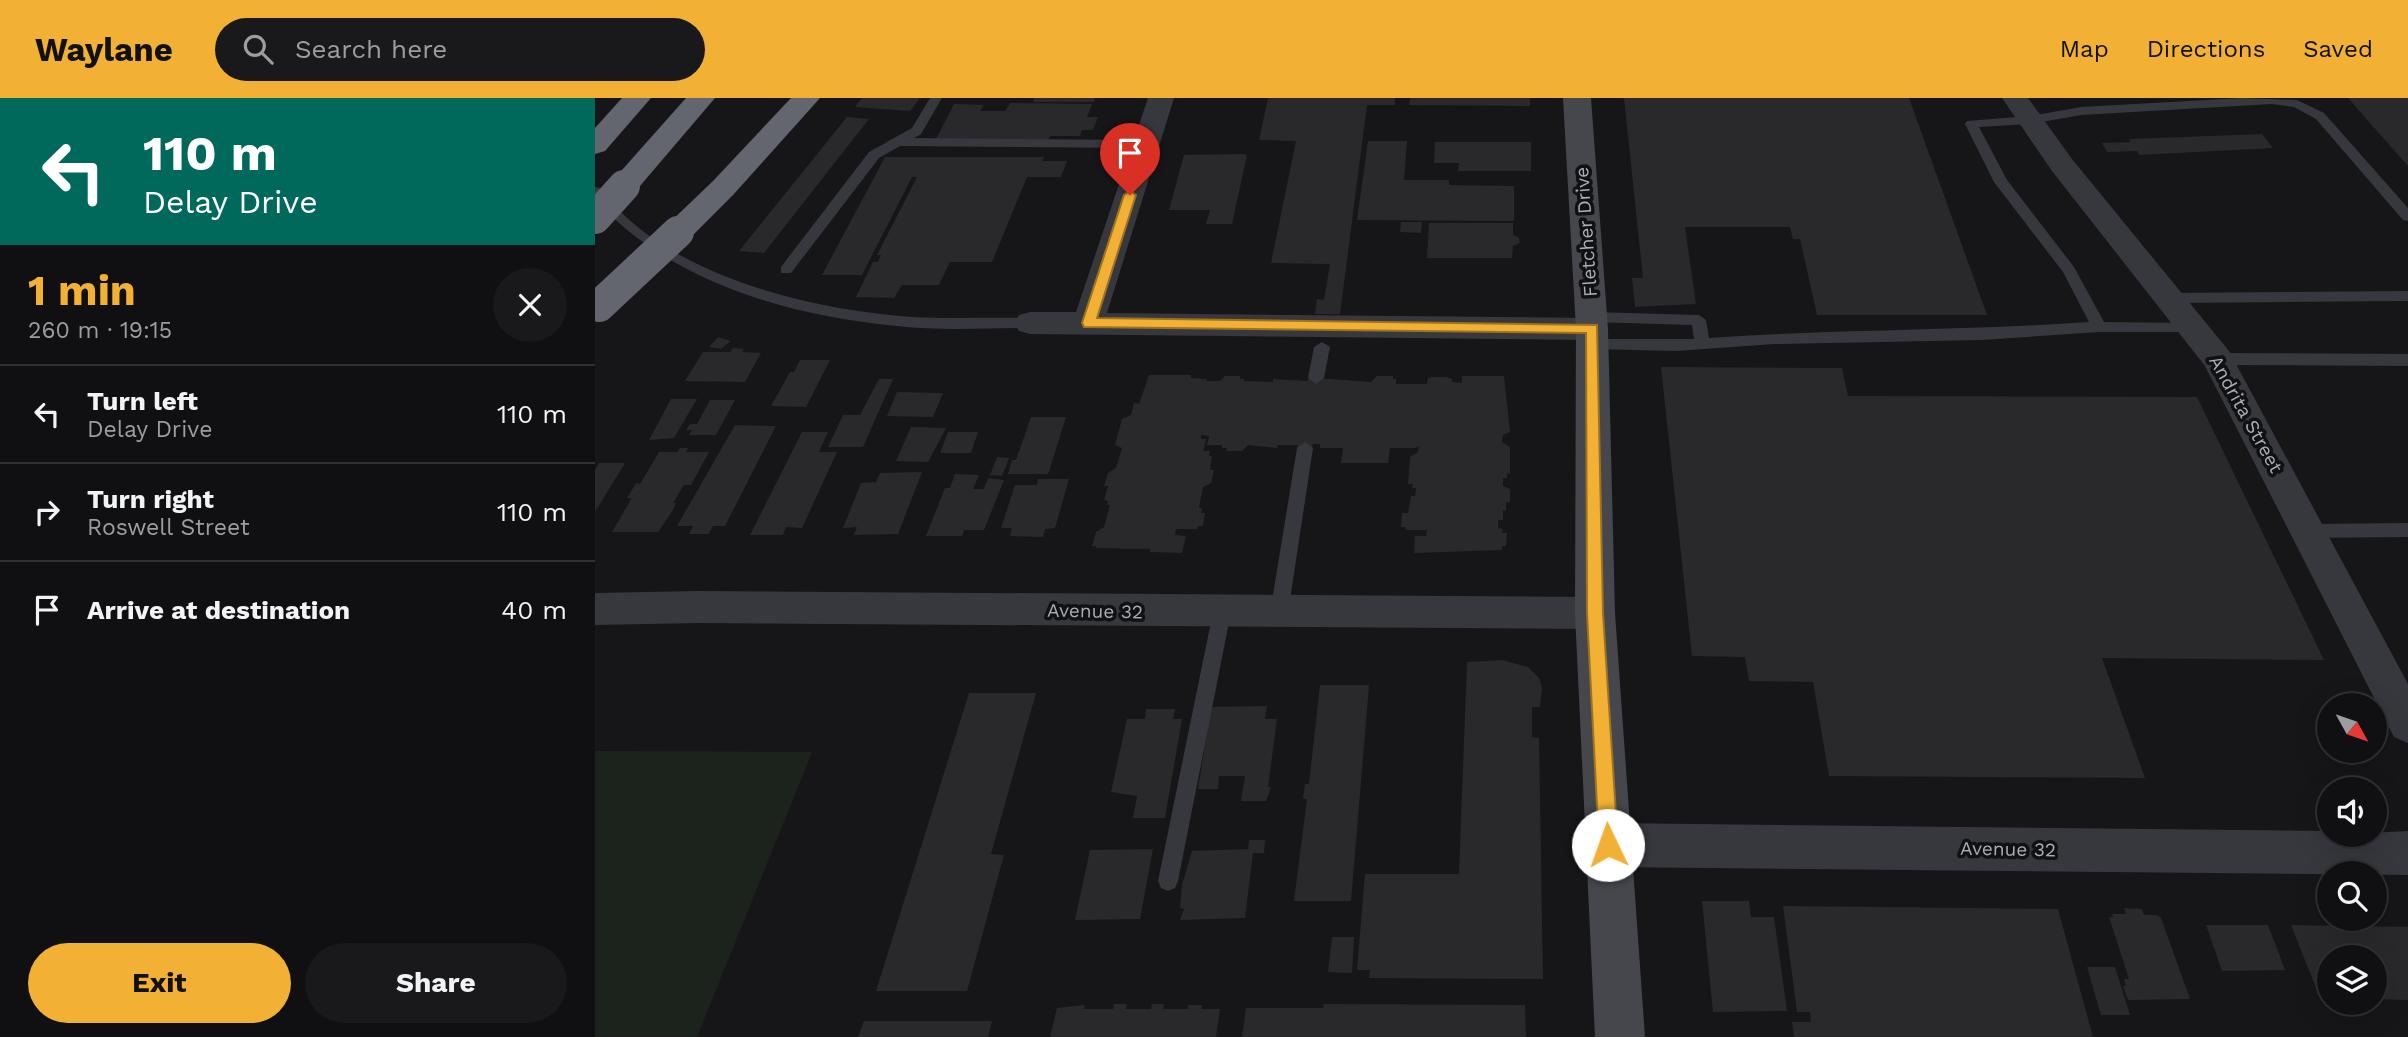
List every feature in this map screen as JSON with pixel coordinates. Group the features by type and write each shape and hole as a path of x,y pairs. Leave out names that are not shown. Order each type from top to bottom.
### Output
{"highway":[{"path":"595,145 637,98"},
{"path":"595,218 701,98"},
{"path":"597,308 723,188 806,98"}],"main road":[{"name":"Fletcher Drive","path":"1577,98 1592,330 1595,613 1619,1037"}],"street":[{"path":"1088,323 1161,98"},
{"name":"Andrita Street","path":"2023,109 2062,165 2218,359 2408,724"},
{"path":"1030,323 1592,330"},
{"name":"Avenue 32","path":"595,609 713,607 1279,613 1595,613"},
{"name":"Avenue 32","path":"1608,845 2408,853"}],"lane":[{"path":"786,270 874,155 917,131 936,98"},
{"path":"2099,327 2069,270 2001,182 1971,124 2023,109 2081,111 2272,100 2297,104 2320,116 2408,217"},
{"path":"893,142 1146,144"},
{"path":"595,191 635,232 689,265 761,293 815,310 898,321 1030,323"},
{"path":"2169,298 2408,296"},
{"path":"1592,330 1699,320 1702,342"},
{"path":"1592,330 1676,345 1702,342 1982,335 2099,327 2194,328"},
{"path":"1316,378 1322,346"},
{"path":"2218,359 2408,360"},
{"path":"1279,613 1305,448"},
{"path":"2308,531 2408,530"},
{"path":"1168,881 1222,612"}],"shaded area":[{"path":"595,751 812,752 697,1037 595,1037"}],"building":[{"path":"862,98 920,98 910,111 855,107"},
{"path":"1034,98 1095,98 1094,102 1033,102"},
{"path":"1268,98 1395,98 1395,105 1367,105 1340,314 1315,314 1317,299 1324,300 1330,264 1271,263 1296,141 1259,140"},
{"path":"1410,98 1530,98 1530,106 1409,105"},
{"path":"1624,98 1909,98 1987,315 1817,315 1800,239 1793,239 1790,227 1685,227 1696,304 1635,307 1632,278 1643,278"},
{"path":"2348,98 2408,98 2408,166"},
{"path":"1010,103 1092,104 1087,117 1098,117 1093,130 1082,130 1080,136 1050,136 1048,141 936,139 954,104 984,105 980,111 1005,111"},
{"path":"847,117 869,119 764,253 739,251"},
{"path":"2262,134 2273,148 2139,155 2137,151 2107,152 2102,143 2131,142 2129,139"},
{"path":"1368,141 1407,141 1404,180 1449,180 1449,185 1514,186 1514,221 1357,220"},
{"path":"1435,142 1531,142 1531,171 1458,171 1459,163 1434,163"},
{"path":"1184,155 1247,155 1232,224 1206,224 1210,210 1169,210"},
{"path":"885,157 1044,157 1042,161 1067,161 1061,177 1027,177 992,262 950,262 939,285 902,285 894,298 856,297 873,262 878,262 881,255 877,255 917,177 912,177 862,275 822,275"},
{"path":"1401,222 1422,222 1421,233 1400,232"},
{"path":"1429,223 1513,223 1513,235 1519,238 1520,243 1513,246 1512,258 1427,258"},
{"path":"718,337 731,341 721,349 709,347"},
{"path":"733,348 744,349 742,352 761,353 745,382 685,381 703,352 730,352"},
{"path":"800,360 830,360 806,407 771,406 790,372 794,372"},
{"path":"1661,367 1842,368 1848,396 2197,397 2324,660 2102,658 2145,778 1829,776 1813,682 1749,681 1745,657 1692,656"},
{"path":"1149,375 1191,375 1191,378 1207,379 1206,381 1220,381 1225,376 1240,376 1244,381 1273,382 1273,379 1307,381 1316,378 1371,382 1377,376 1393,376 1396,384 1427,384 1428,378 1432,377 1447,377 1452,379 1452,382 1462,383 1462,376 1504,376 1510,432 1503,435 1502,442 1510,447 1510,474 1507,473 1507,478 1503,478 1503,486 1510,489 1510,502 1506,502 1506,511 1503,510 1503,520 1498,520 1498,528 1503,529 1502,533 1507,533 1506,546 1502,546 1502,550 1414,553 1415,536 1426,536 1427,530 1406,530 1401,527 1402,513 1408,513 1411,496 1415,496 1416,488 1412,488 1413,484 1408,484 1410,457 1418,452 1419,446 1390,448 1388,463 1341,463 1343,448 1320,448 1320,444 1313,444 1312,448 1297,448 1298,445 1278,445 1277,448 1248,445 1242,451 1226,451 1227,448 1222,448 1222,445 1207,445 1209,436 1201,435 1201,439 1206,439 1203,451 1210,451 1209,456 1212,456 1210,470 1214,470 1211,483 1203,487 1199,508 1202,508 1201,513 1205,513 1203,526 1198,526 1197,529 1176,529 1175,535 1186,536 1182,553 1150,552 1150,549 1096,548 1092,546 1096,532 1104,527 1110,505 1104,500 1108,486 1104,486 1108,473 1116,468 1122,448 1115,445 1122,419 1131,415 1134,403 1139,404"},
{"path":"879,379 893,379 863,447 828,447 843,415 860,415"},
{"path":"897,392 943,393 933,417 887,416"},
{"path":"671,399 697,399 674,438 649,440"},
{"path":"710,400 735,400 716,435 689,435 692,430 686,430 690,424 697,424"},
{"path":"1031,417 1066,417 1048,474 1008,474 1012,460 1016,460"},
{"path":"735,425 776,426 725,526 713,526 709,534 689,534 693,526 677,526"},
{"path":"911,427 946,428 928,462 896,461"},
{"path":"802,432 828,432 819,452 837,452 802,528 786,527 783,535 750,535"},
{"path":"948,432 978,432 971,453 940,453"},
{"path":"680,448 688,448 686,452 709,452 691,485 684,485 673,503 676,503 673,510 658,532 612,532 632,498 627,498 636,483 640,484 659,452 677,452"},
{"path":"997,457 1009,458 1002,476 990,475"},
{"path":"599,463 625,463 595,512 595,470"},
{"path":"922,472 898,534 854,535 857,527 843,528 861,483 876,482 880,473"},
{"path":"955,474 979,475 973,489 984,489 988,478 1004,480 984,530 964,530 962,536 926,536 945,488 950,488"},
{"path":"1038,479 1069,479 1055,528 1045,529 1043,537 1010,536 1012,528 1001,528 1015,485 1037,485"},
{"path":"1502,660 1528,667 1539,678 1542,688 1540,707 1532,707 1532,737 1539,738 1543,979 1369,978 1370,970 1357,970 1365,874 1459,874 1467,662"},
{"path":"1320,685 1369,685 1351,901 1294,901 1307,799 1303,799 1305,784 1309,784"},
{"path":"969,693 1036,693 991,854 1004,855 967,991 876,991"},
{"path":"1267,706 1265,719 1277,719 1268,787 1271,787 1266,801 1241,801 1245,776 1219,776 1218,789 1198,789 1211,707"},
{"path":"1146,709 1175,709 1173,719 1182,719 1165,818 1133,818 1137,796 1111,792 1127,719 1145,719"},
{"path":"1249,840 1265,840 1264,853 1253,853 1245,918 1180,920 1184,909 1180,908 1182,885 1192,851 1248,849"},
{"path":"1153,849 1140,919 1075,920 1090,850"},
{"path":"1702,901 1749,901 1751,917 1774,917 1787,1011 1713,1012"},
{"path":"1783,906 2058,909 2093,1037 1794,1037 1792,1022 1811,1022 1810,1012 1797,1012"},
{"path":"2124,908 2142,909 2144,915 2157,915 2161,918 2190,999 2128,1000 2123,986 2126,986 2124,979 2129,979 2109,917 2113,918 2112,914 2126,914"},
{"path":"2206,925 2268,925 2285,970 2222,971"},
{"path":"2291,925 2317,925 2317,931 2387,931 2387,927 2408,927 2408,1000 2387,999 2387,945 2317,945 2317,990"},
{"path":"1332,937 1354,937 1352,973 1328,972"},
{"path":"2087,967 2115,967 2130,1015 2101,1015"},
{"path":"1114,1004 1127,1004 1126,1009 1151,1009 1152,1004 1164,1004 1163,1009 1188,1009 1188,1005 1202,1005 1201,1009 1220,1009 1216,1037 1050,1037 1057,1008 1085,1005 1084,1009 1113,1009"},
{"path":"1324,1004 1525,1005 1526,1037 1242,1037 1246,1008 1323,1008"},
{"path":"864,1021 992,1021 988,1037 858,1037"}],"route":[{"path":"1130,195 1088,323 1593,328 1595,613 1608,845"}]}
